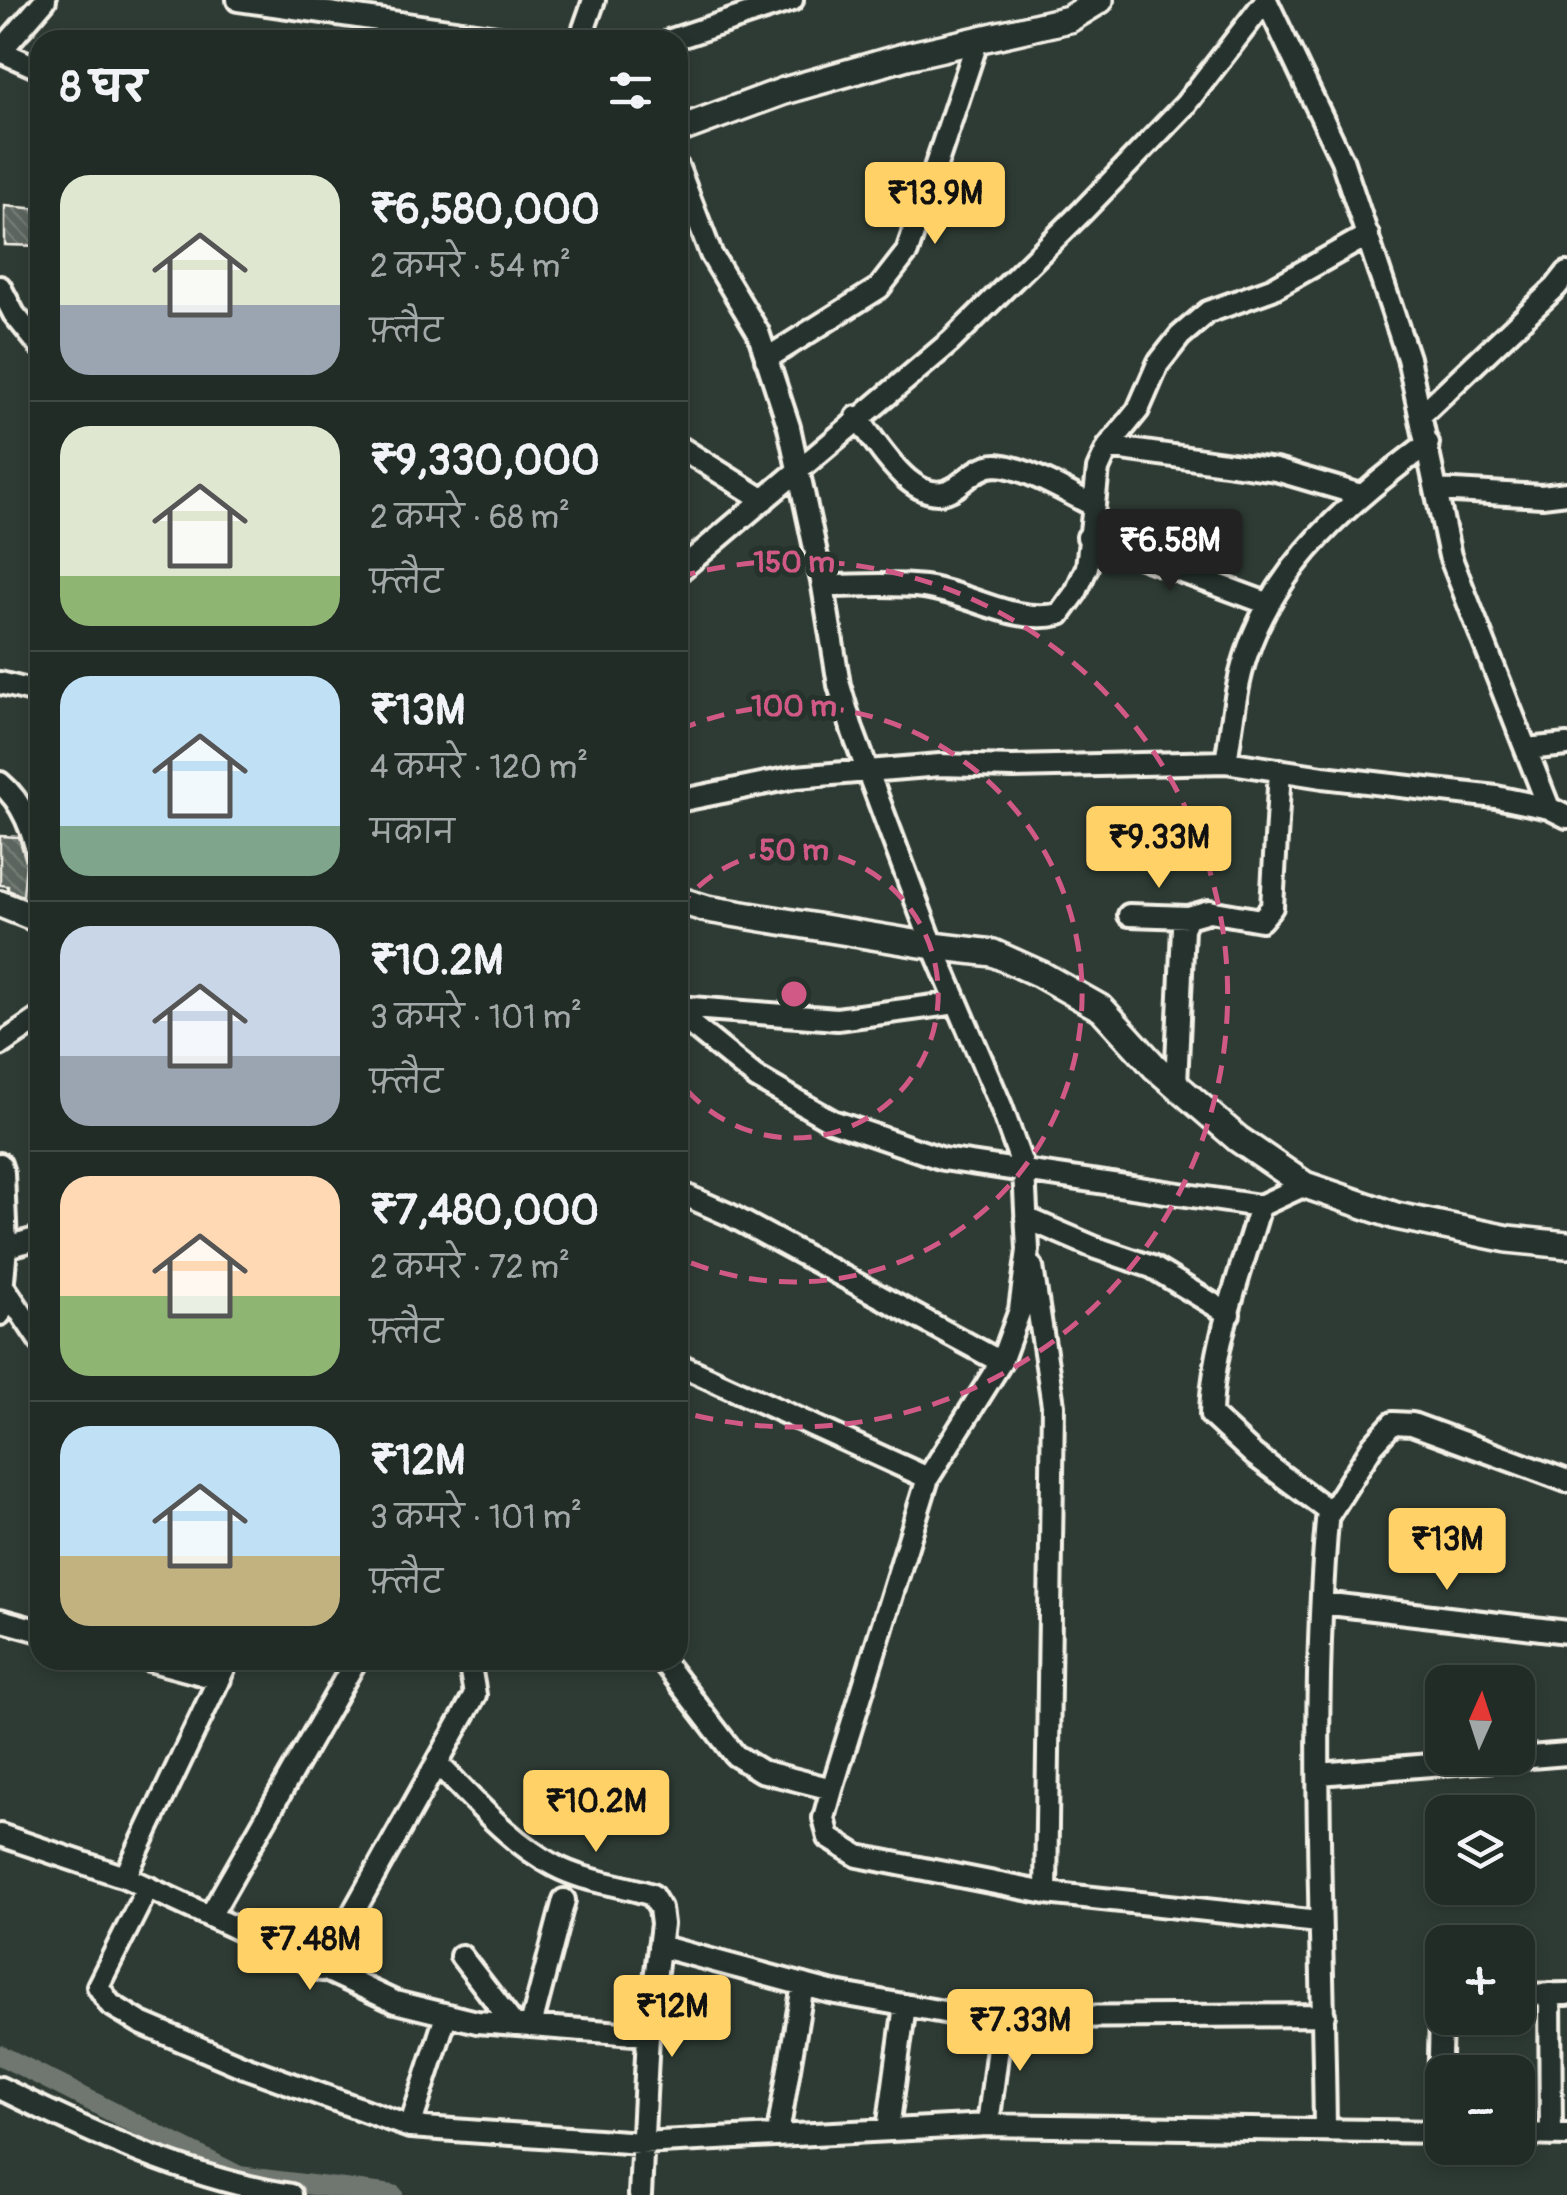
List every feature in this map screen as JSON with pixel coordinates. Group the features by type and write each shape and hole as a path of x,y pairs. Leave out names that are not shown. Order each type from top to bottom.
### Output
{"street":[{"path":"30,65 0,52 46,0"},
{"path":"238,0 448,30"},
{"path":"584,30 594,0"},
{"path":"688,34 792,0"},
{"path":"688,126 784,91 906,56 1069,19 1100,0"},
{"path":"688,564 950,342 1185,106 1266,0 1342,160 1422,414 1450,556 1526,749 1558,812"},
{"path":"766,359 879,288 907,252 978,39"},
{"path":"688,194 711,254 758,332 789,427 823,586 839,685 933,946 1002,1106 1024,1170 1028,1250 1054,1405 1046,1893"},
{"path":"823,586 926,587 1013,613 1042,618 1060,614 1076,592 1086,567 1098,470 1108,447 1138,410 1158,364 1180,336 1208,312 1272,289 1368,235"},
{"path":"1422,414 1567,273"},
{"path":"0,286 7,319 30,338"},
{"path":"857,417 902,473 915,486 930,493 943,493 974,472 997,465 1043,480 1092,505"},
{"path":"1226,762 1246,656 1269,604 1307,548 1361,496 1428,443"},
{"path":"1108,447 1276,470 1361,496"},
{"path":"688,452 764,500"},
{"path":"1437,490 1542,496 1567,493"},
{"path":"1088,537 1269,604"},
{"path":"0,683 30,690"},
{"path":"1526,749 1567,745"},
{"path":"688,799 796,778 940,766 1226,762 1496,796 1558,812"},
{"path":"1129,915 1188,917 1210,911 1260,920 1272,907 1280,770"},
{"path":"0,784 20,805 30,826"},
{"path":"688,903 933,946 993,952 1102,1008 1176,1085 1238,1138 1304,1184 1396,1216 1508,1239 1567,1245"},
{"path":"0,904 30,916"},
{"path":"1176,1085 1183,928 1188,917"},
{"path":"688,1011 837,1019 957,1002"},
{"path":"688,1019 757,1078 832,1121 943,1159 1260,1206 1304,1184"},
{"path":"0,1044 30,1024"},
{"path":"0,1164 6,1247 0,1314"},
{"path":"688,1196 730,1215 1002,1362"},
{"path":"1260,1206 1229,1314 1211,1392 1211,1415 1254,1455 1328,1510 1319,1774 1325,2130"},
{"path":"1026,1218 1096,1248 1152,1266 1229,1314"},
{"path":"6,1247 30,1241"},
{"path":"1028,1250 1020,1310 1002,1362 928,1478 832,1789 824,1818 828,1838 858,1856 1046,1893 1319,1922"},
{"path":"4,1287 30,1326"},
{"path":"688,1369 928,1478"},
{"path":"1328,1516 1373,1444 1392,1423 1412,1424 1567,1482"},
{"path":"1322,1603 1567,1632"},
{"path":"0,1620 30,1628"},
{"path":"125,1877 224,1670"},
{"path":"210,1916 350,1670"},
{"path":"322,1970 475,1695 471,1670"},
{"path":"670,1670 735,1755 761,1770 832,1789"},
{"path":"1319,1774 1567,1754"},
{"path":"437,1763 517,1841 554,1866 652,1895 660,1908 648,2035 640,2195"},
{"path":"0,1835 125,1877 395,2002 446,2016 522,2026 648,2035"},
{"path":"148,1888 98,1986 110,2004 141,2023 226,2059 410,2128 642,2143 988,2125 1425,2132"},
{"path":"522,2026 564,1900"},
{"path":"659,1946 803,1984 955,2014 1324,2015"},
{"path":"461,1956 522,2026"},
{"path":"778,2134 803,1984"},
{"path":"1558,1994 1559,2135"},
{"path":"888,2130 905,2005"},
{"path":"410,2128 446,2016"},
{"path":"988,2125 1002,2016"},
{"path":"0,2088 88,2131 200,2175 291,2195"}],"building":[{"path":"5,206 30,208 30,246 5,245"},
{"path":"0,836 19,837 26,862 23,896 0,885"}],"waterway":[{"path":"0,2055 239,2176 393,2195"}]}
